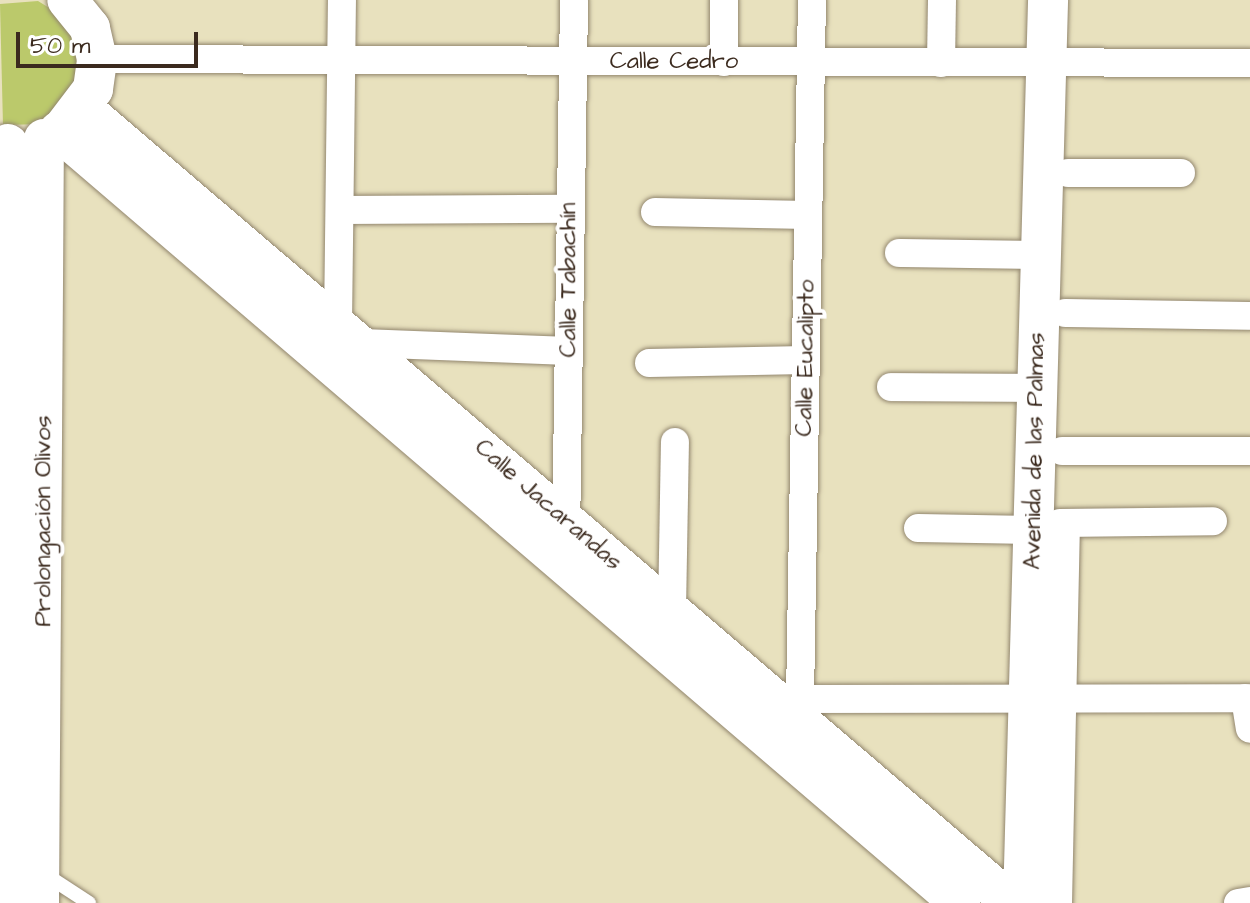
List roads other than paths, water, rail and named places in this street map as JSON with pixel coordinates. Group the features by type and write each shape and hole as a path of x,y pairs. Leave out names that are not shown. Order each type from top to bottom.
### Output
{"street":[{"path":"342,0 341,340 569,351"},
{"name":"Calle Tabachín","path":"564,541 574,0"},
{"path":"724,0 724,62"},
{"name":"Calle Eucalipto","path":"794,705 806,360 812,0"},
{"path":"941,63 942,0"},
{"name":"Avenida de las Palmas","path":"1046,527 1062,451 1068,173 1058,63 1048,0"},
{"name":"Avenida de las Palmas","path":"1052,903 1044,698 1046,527 1037,388 1040,255 1058,63 1072,0"},
{"path":"39,133 97,59 90,28 70,1"},
{"name":"Calle Cedro","path":"97,59 1250,63"},
{"name":"Calle Jacarandas","path":"39,133 341,340 960,903"},
{"name":"Prolongación Olivos","path":"26,507 4,391 39,133"},
{"name":"Prolongación Olivos","path":"1,903 20,879 26,507 39,133"},
{"path":"1068,173 1181,173"},
{"path":"340,210 569,209"},
{"path":"655,212 808,215"},
{"path":"899,253 1040,255"},
{"path":"1065,313 1250,316"},
{"path":"649,363 806,360"},
{"path":"891,387 1037,388"},
{"path":"672,611 675,442"},
{"path":"1062,451 1250,451"},
{"path":"918,528 1213,521"},
{"name":"Calle Jacarandas","path":"564,541 672,611 794,705 1012,903"},
{"path":"794,705 1044,698 1247,698 1250,729"},
{"name":"Avenida de las Palmas","path":"1023,903 1044,698"},
{"path":"1238,903 1250,901"}],"lane":[{"path":"20,879 89,903"}]}
